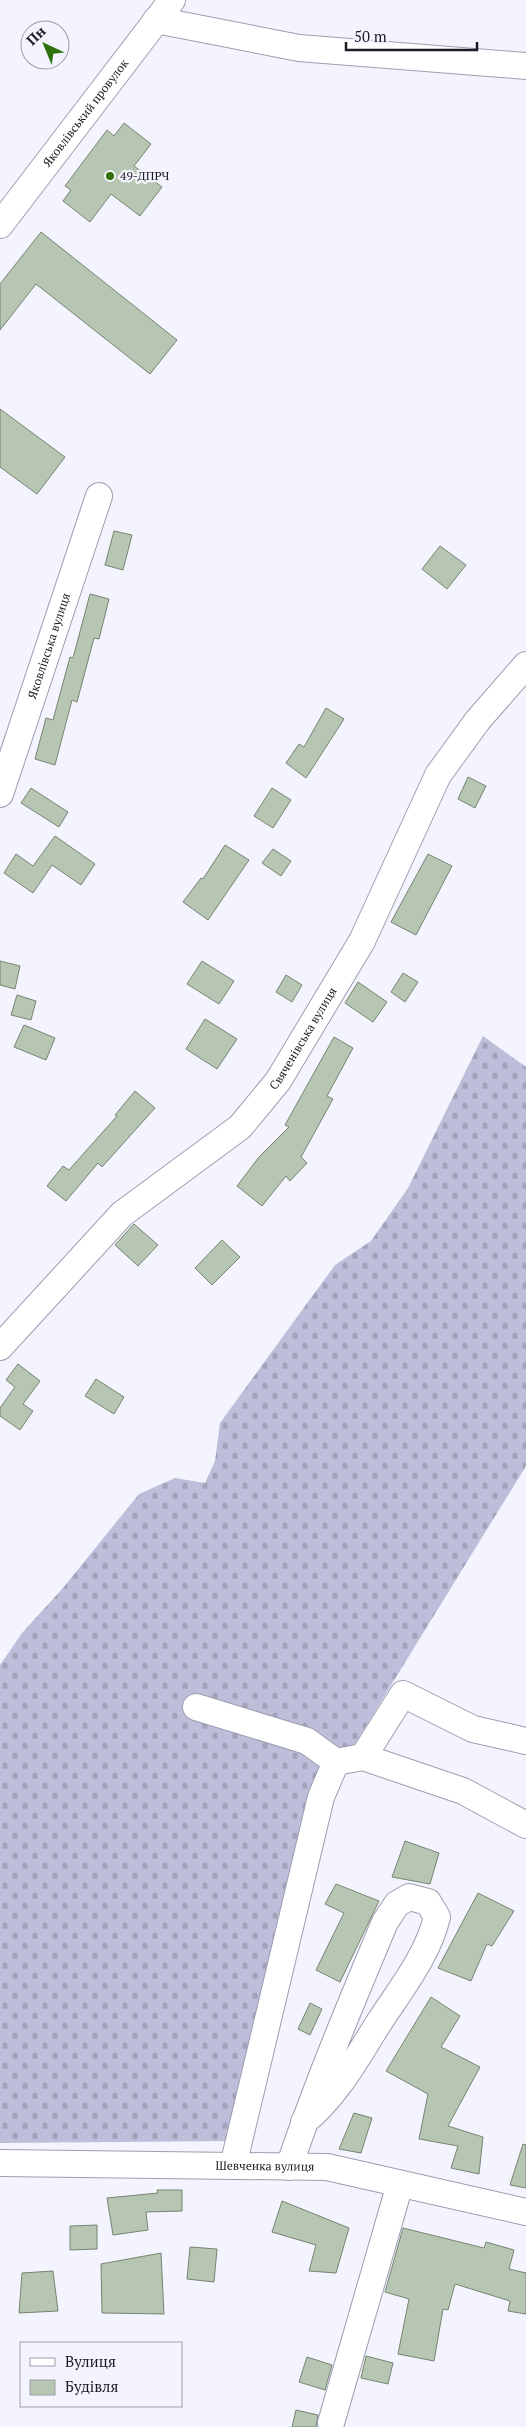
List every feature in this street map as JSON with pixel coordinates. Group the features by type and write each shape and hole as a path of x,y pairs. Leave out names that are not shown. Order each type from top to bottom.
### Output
{"street":[{"path":"164,10 299,48 526,66"},
{"name":"Яковлівський провулок","path":"0,225 164,10"},
{"name":"Яковлівська вулиця","path":"0,794 99,496"},
{"name":"Свяченівська вулиця","path":"0,1347 122,1214 240,1127 278,1081 362,941 438,775 478,720 526,666"},
{"path":"363,1757 403,1694 473,1729 526,1741"},
{"path":"196,1707 307,1741 336,1762 363,1757 463,1791 526,1825"},
{"path":"233,2166 321,1796 336,1762"},
{"path":"289,2167 304,2122 385,1922 397,1904 409,1897 428,1902 437,1917 434,1931 412,1971 348,2073 324,2106 304,2122"},
{"name":"Шевченка вулиця","path":"0,2163 327,2167 526,2212"},
{"path":"331,2423 400,2184"}],"green space":[{"path":"483,1036 526,1067 526,1466 353,1747 325,1755 232,2141 0,2143 0,1665 22,1633 63,1588 139,1494 175,1478 205,1483 215,1461 220,1423 335,1265 371,1241 408,1188"}],"building":[{"name":"49-ДПРЧ","path":"124,123 151,144 134,166 162,187 140,216 111,194 90,222 63,201 71,190 65,186 107,130 114,136"},
{"path":"41,232 177,340 150,374 36,284 0,330 0,284"},
{"path":"0,409 65,457 37,494 0,467"},
{"path":"114,531 132,535 123,570 105,565"},
{"path":"440,546 466,565 447,589 422,569"},
{"path":"90,594 109,599 99,639 94,638 77,702 72,700 55,765 35,759 46,718 53,720 70,657 73,658"},
{"path":"326,708 344,719 306,778 286,763 299,744 304,747"},
{"path":"468,777 486,786 475,808 458,799"},
{"path":"31,788 68,812 59,827 21,803"},
{"path":"272,788 291,800 273,828 254,816"},
{"path":"55,836 95,864 81,885 52,865 33,893 4,873 16,854 33,866"},
{"path":"225,845 249,860 208,920 183,902 201,878 203,879"},
{"path":"273,849 291,861 281,876 262,863"},
{"path":"428,854 452,866 416,935 391,922"},
{"path":"0,961 20,966 15,989 0,985"},
{"path":"202,961 234,981 219,1004 187,984"},
{"path":"403,973 418,982 405,1002 391,992"},
{"path":"286,975 302,985 292,1002 276,992"},
{"path":"358,982 387,1002 373,1022 345,1003"},
{"path":"17,995 36,1001 31,1020 11,1015"},
{"path":"205,1019 237,1039 217,1069 186,1049"},
{"path":"24,1025 55,1038 46,1060 14,1047"},
{"path":"334,1037 353,1048 327,1096 333,1099 301,1157 307,1163 290,1181 286,1176 262,1206 237,1186 259,1157 289,1127 285,1125"},
{"path":"135,1091 155,1108 102,1167 98,1163 66,1201 47,1186 63,1166 69,1170 117,1116 115,1115"},
{"path":"134,1224 158,1245 138,1266 115,1245"},
{"path":"222,1240 240,1257 212,1285 195,1268"},
{"path":"18,1364 40,1381 23,1404 33,1411 20,1430 0,1416 0,1408 15,1387 6,1380"},
{"path":"96,1379 124,1397 114,1414 85,1396"},
{"path":"405,1841 439,1853 430,1884 392,1877"},
{"path":"336,1884 379,1901 340,1982 316,1970 344,1913 325,1904"},
{"path":"478,1893 514,1911 492,1946 487,1944 471,1981 438,1968"},
{"path":"431,1997 460,2016 441,2047 480,2067 448,2126 483,2137 479,2174 451,2168 458,2146 419,2139 428,2094 386,2071"},
{"path":"310,2003 322,2009 310,2035 298,2029"},
{"path":"354,2113 372,2118 361,2153 339,2149"},
{"path":"523,2144 526,2145 526,2188 510,2185"},
{"path":"157,2190 182,2190 182,2211 146,2212 148,2230 113,2235 107,2198 158,2193"},
{"path":"282,2201 349,2228 336,2273 309,2271 316,2245 272,2232"},
{"path":"97,2225 97,2249 70,2250 70,2226"},
{"path":"403,2228 484,2248 486,2242 514,2250 509,2269 526,2273 526,2314 508,2311 510,2301 455,2284 448,2310 443,2309 434,2361 398,2354 409,2299 385,2292"},
{"path":"190,2247 217,2249 214,2282 187,2279"},
{"path":"161,2253 164,2314 102,2313 101,2264"},
{"path":"53,2271 58,2311 19,2313 22,2273"},
{"path":"366,2356 393,2363 388,2384 361,2378"},
{"path":"307,2357 332,2365 325,2390 299,2382"},
{"path":"296,2410 318,2415 316,2427 292,2427"}],"place":[{"name":"49-ДПРЧ","path":"110,176"}]}
